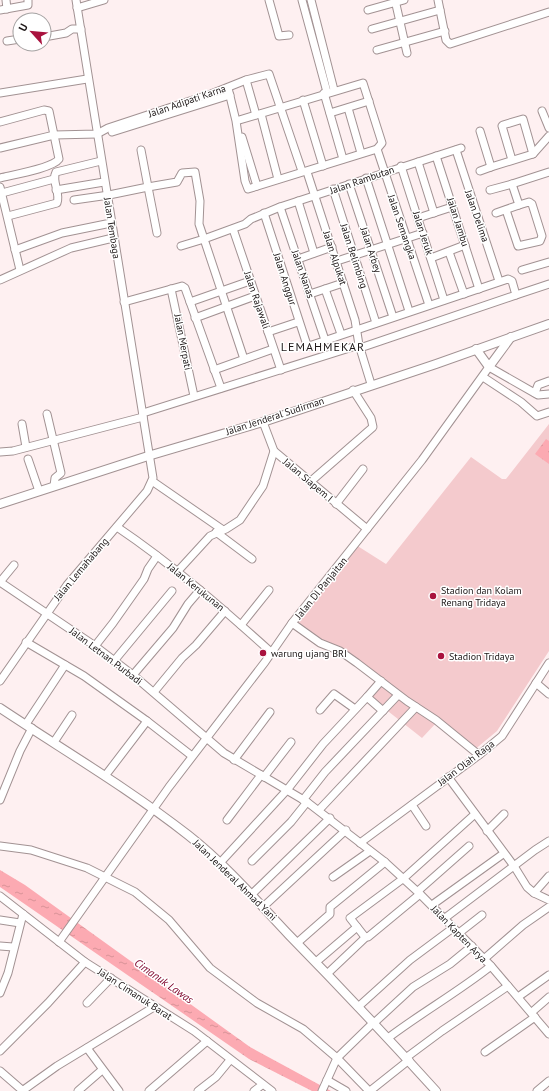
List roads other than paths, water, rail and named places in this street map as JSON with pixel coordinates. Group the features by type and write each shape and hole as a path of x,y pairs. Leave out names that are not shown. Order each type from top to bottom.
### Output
{"main road":[{"name":"Jalan Jenderal Sudirman","path":"0,504 148,456 263,422 353,390 436,364 549,324"},
{"path":"476,349 489,368 511,337"},
{"name":"Jalan Jenderal Ahmad Yani","path":"0,708 153,808 188,835 263,907 408,1058 436,1091"}],"street":[{"path":"6,0 4,10 28,5 28,0"},
{"name":"Jalan Tembaga","path":"76,0 82,6 81,29 87,79 101,133 101,161 104,182 110,195 110,223 143,415 148,456"},
{"path":"82,6 104,0"},
{"path":"269,0 279,36 289,34"},
{"path":"368,10 395,1 404,0"},
{"path":"438,0 448,43 453,44 549,12"},
{"path":"395,1 398,22 407,53"},
{"path":"329,92 303,3 312,2 329,92 330,113 344,159"},
{"path":"372,29 440,10"},
{"path":"52,36 66,34 72,29 81,29"},
{"path":"378,50 445,31"},
{"path":"7,41 12,40"},
{"name":"Jalan Adipati Karna","path":"101,133 108,128 163,113 229,92 246,80 270,75"},
{"name":"Jalan Alpukat","path":"270,75 304,172 315,196 337,261 354,320 359,346 371,384"},
{"path":"0,93 87,79"},
{"path":"246,80 278,179"},
{"name":"Jalan Semangka","path":"329,92 364,83 381,140 379,147 384,172 428,305"},
{"path":"229,92 236,121 247,188 304,172 379,147"},
{"path":"236,121 329,92"},
{"path":"303,100 323,166"},
{"path":"330,113 369,101"},
{"path":"348,108 361,153"},
{"path":"0,122 47,110 50,114 59,159 57,161 0,178"},
{"path":"542,112 549,128"},
{"path":"512,160 502,126 503,125 523,120 532,154"},
{"path":"480,131 491,167"},
{"path":"0,148 54,135 101,133"},
{"path":"238,133 242,138 257,186"},
{"path":"480,170 532,154 549,136"},
{"name":"Jalan Rambutan","path":"181,246 233,229 264,213 280,207 401,166 458,149"},
{"name":"Jalan Delima","path":"458,149 499,281"},
{"path":"142,150 157,233"},
{"name":"Jalan Jambu","path":"436,156 479,289"},
{"path":"8,216 55,204 58,200 54,178 56,172 101,161"},
{"path":"418,162 434,213"},
{"name":"Jalan Jeruk","path":"401,166 444,300"},
{"path":"74,200 174,183 179,180 182,173 196,172 200,201 199,224 244,359"},
{"path":"490,190 547,174"},
{"path":"20,270 1,190 54,178"},
{"path":"366,178 409,311"},
{"path":"56,190 104,182"},
{"name":"Jalan Arbey","path":"349,184 393,317"},
{"path":"512,184 519,205"},
{"name":"Jalan Belimbing","path":"332,190 376,323"},
{"path":"298,201 314,253"},
{"path":"496,213 529,202 532,204 542,236 540,241 518,246 506,210"},
{"name":"Jalan Nanas","path":"280,207 325,340"},
{"path":"418,218 452,207"},
{"name":"Jalan Anggur","path":"264,213 306,345 309,346 325,340"},
{"path":"15,250 62,233 110,223"},
{"name":"Jalan Rajawali","path":"233,229 281,370"},
{"path":"337,261 423,233"},
{"path":"0,280 72,248 113,238"},
{"path":"431,258 465,245"},
{"path":"298,259 332,247"},
{"path":"449,252 464,294"},
{"path":"522,270 549,262"},
{"path":"325,340 510,278 516,295"},
{"path":"190,302 250,281"},
{"path":"310,294 344,283"},
{"path":"0,452 26,447 143,415 194,396 359,346 549,284"},
{"path":"124,302 182,286 185,288 221,388"},
{"name":"Jalan Merpati","path":"171,289 194,396"},
{"path":"325,289 341,334"},
{"path":"195,318 255,296"},
{"path":"268,332 298,322"},
{"path":"214,370 273,348"},
{"path":"489,368 540,396 549,394"},
{"name":"Jalan DI Panjaitan","path":"59,942 104,875 153,808 489,368"},
{"path":"483,377 520,402 535,415 539,416 549,412"},
{"path":"535,393 538,385 549,381"},
{"path":"310,482 373,427 368,413 353,390"},
{"path":"47,414 61,473 55,478 54,486"},
{"name":"Jalan Siapem I","path":"263,422 274,451 367,529"},
{"path":"22,424 26,447"},
{"path":"177,572 207,539 216,532 238,522 263,486 274,451"},
{"path":"148,456 153,474 152,480 223,530"},
{"path":"28,459 39,491"},
{"path":"336,504 364,469"},
{"name":"Jalan Lemahabang","path":"0,681 46,612 147,491 152,480"},
{"name":"Jalan Kerukunan","path":"116,527 157,556 200,590 271,652"},
{"path":"216,532 252,559"},
{"path":"95,646 144,579 148,569 157,556"},
{"path":"0,582 14,565"},
{"name":"Jalan Letnan Purbadi","path":"0,582 95,646 154,692 206,738 234,760 287,790"},
{"path":"133,675 173,628 188,604 200,590"},
{"path":"241,625 269,590"},
{"path":"114,661 172,591"},
{"path":"154,692 182,658 196,645 225,611"},
{"path":"292,624 320,643 346,656 398,695 436,720 479,755"},
{"path":"26,642 84,676 147,721 192,756"},
{"name":"Jalan Olah Raga","path":"360,843 479,755 502,736 549,663"},
{"path":"0,800 29,726 65,665"},
{"path":"219,864 287,790 323,744 381,681"},
{"path":"536,683 549,694"},
{"path":"320,710 333,694 355,710"},
{"path":"252,861 291,822 325,772 398,695"},
{"path":"367,696 383,710"},
{"path":"319,810 416,707"},
{"path":"234,760 270,712"},
{"path":"54,742 72,715"},
{"path":"105,776 147,721"},
{"path":"227,820 291,742"},
{"path":"448,777 514,866 527,887 534,893 549,900"},
{"name":"Jalan Kapten Arya","path":"287,790 319,810 346,830 404,878 491,966 549,1034"},
{"path":"412,805 426,826"},
{"path":"366,937 350,918 404,878 475,814"},
{"path":"487,831 504,814"},
{"path":"251,895 330,818"},
{"path":"263,907 346,830"},
{"path":"445,918 514,866 549,842"},
{"path":"0,846 20,848 42,853 104,875 135,892 160,911 203,961 233,986 277,1015 303,1029 337,1058 370,1091 442,1031 508,986"},
{"path":"327,974 366,937 386,923 469,846"},
{"path":"333,877 370,851"},
{"path":"432,905 504,854"},
{"path":"297,943 330,914 330,907 385,862"},
{"path":"534,893 549,876"},
{"name":"Jalan Cimanuk Barat","path":"0,896 85,962 207,1041 262,1085 272,1091"},
{"path":"484,959 523,925 549,907"},
{"path":"0,993 8,973 13,947 23,914"},
{"path":"459,933 482,915"},
{"path":"0,920 20,923"},
{"path":"316,962 357,927"},
{"path":"358,1007 410,960 453,928"},
{"path":"0,946 13,947"},
{"path":"322,1091 337,1058 413,987 450,964 472,946"},
{"path":"0,1051 48,1003 85,962"},
{"path":"388,1038 415,1018 461,989 491,966"},
{"path":"0,971 8,973"},
{"path":"518,997 549,975"},
{"path":"87,1003 111,978"},
{"path":"485,1052 533,1014 549,997"},
{"path":"0,1071 22,1091 58,1066 154,1007"},
{"path":"542,1027 549,1022"},
{"path":"149,1091 207,1041"},
{"path":"87,1048 117,1090"},
{"path":"198,1091 216,1076 230,1060"},
{"path":"78,1091 102,1070"},
{"path":"537,1091 549,1081"},
{"path":"326,1082 346,1091"},
{"path":"254,1091 262,1085"}],"water":[{"path":"546,439 549,441 549,464 535,454"},
{"path":"0,870 25,885 250,1047 331,1091 312,1091 249,1059 0,887"}],"place":[{"name":"Stadion dan Kolam Renang Tridaya","path":"433,596"},
{"name":"warung ujang BRI","path":"263,653"},
{"name":"Stadion Tridaya","path":"441,656"}],"district":[{"name":"LEMAHMEKAR","path":"323,346"}],"water label":[{"name":"Cimanuk Lawas","path":"164,981"}]}
